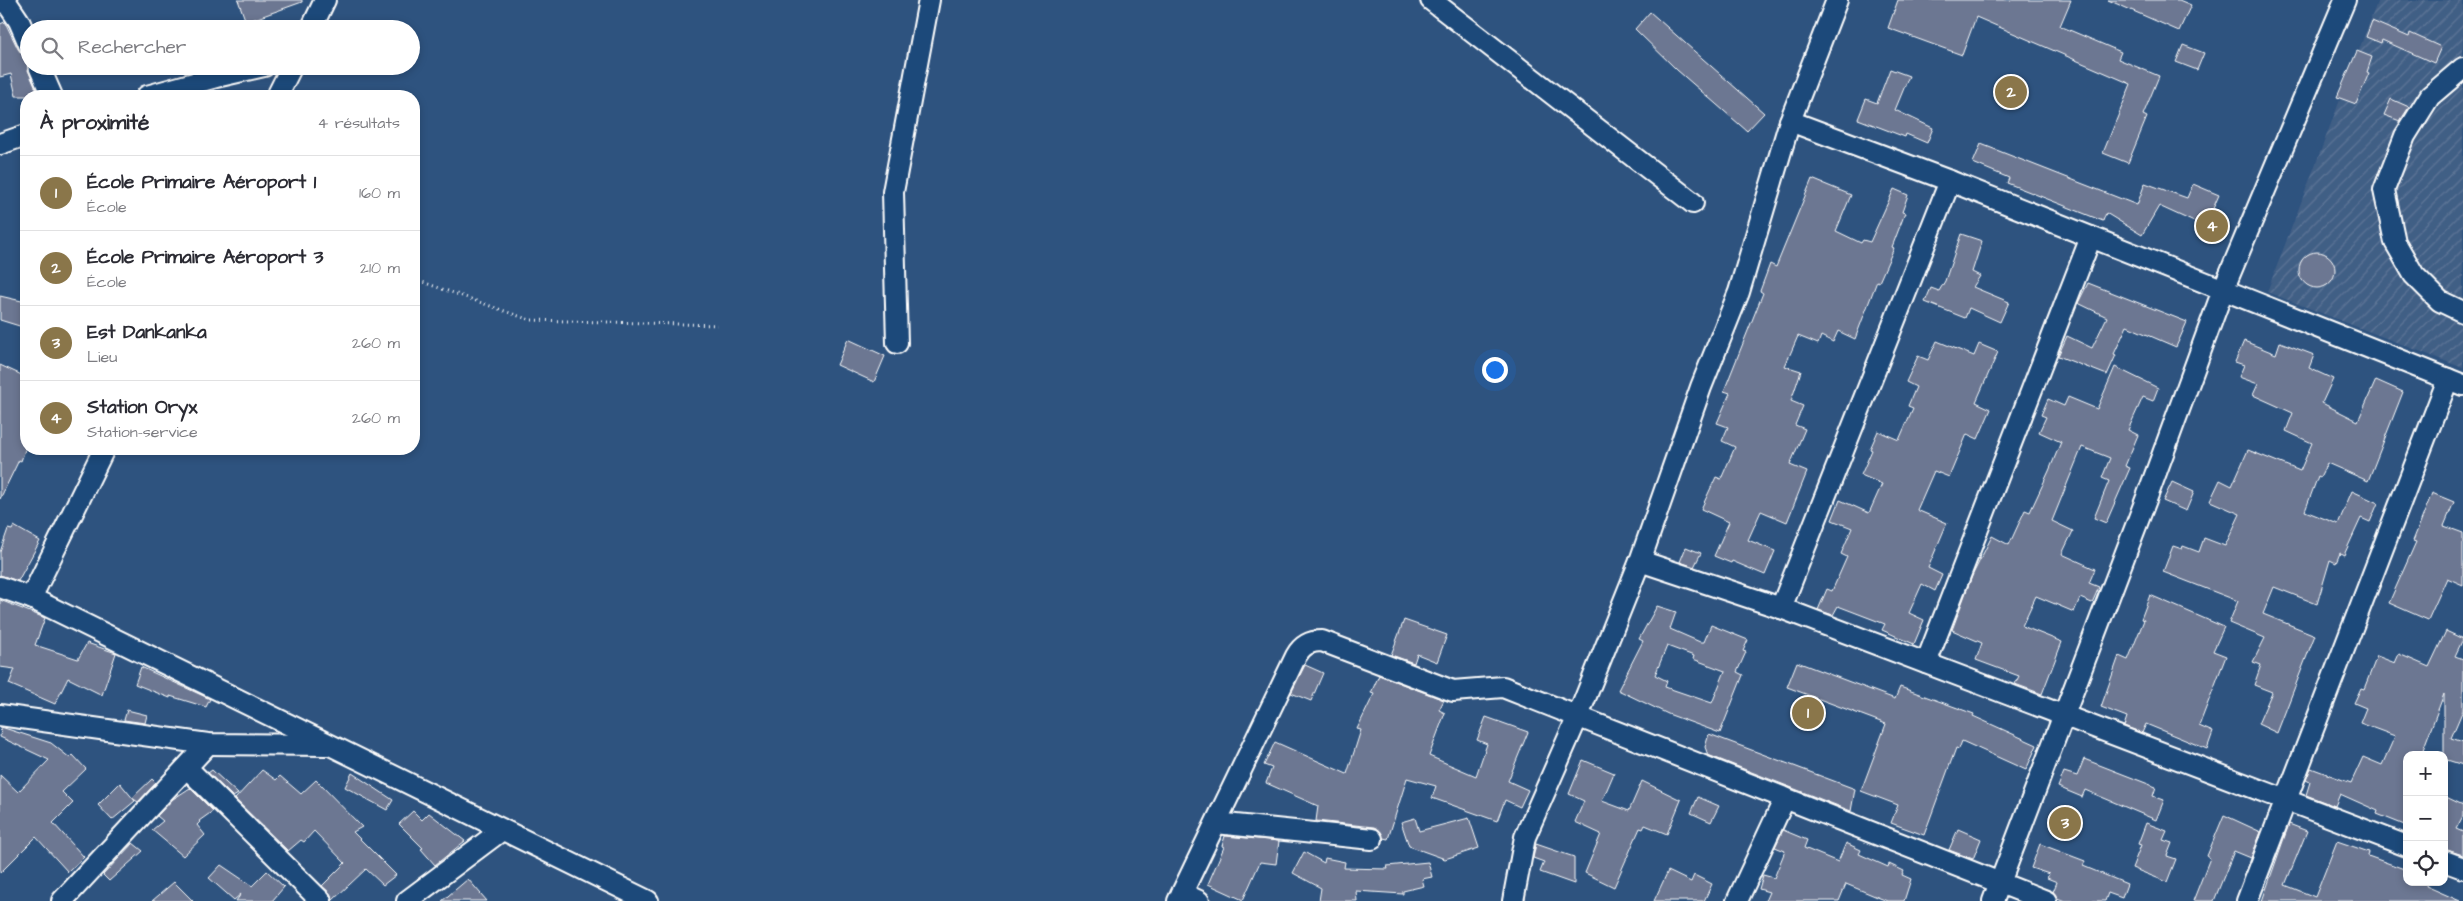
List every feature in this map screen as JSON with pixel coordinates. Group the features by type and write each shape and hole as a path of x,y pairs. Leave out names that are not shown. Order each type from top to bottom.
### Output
{"street":[{"path":"315,20 325,0"},
{"path":"897,343 893,192 929,0"},
{"path":"1431,0 1693,203"},
{"path":"1513,901 1525,838 1578,716 1640,561 1701,387 1739,292 1790,121 1837,0"},
{"path":"1997,892 2063,715 2148,497 2223,290 2345,0"},
{"path":"6,2 20,23"},
{"path":"2463,68 2430,96 2404,136 2384,190 2396,242 2414,275 2440,301 2463,312"},
{"path":"43,75 49,90"},
{"path":"169,90 225,75"},
{"path":"280,90 288,75"},
{"path":"1790,121 1950,181 2456,382 2286,799 2247,901"},
{"path":"0,144 20,137"},
{"path":"1781,608 1950,181"},
{"path":"1926,663 2091,237"},
{"path":"31,598 101,455"},
{"path":"1640,561 1781,608 2403,844"},
{"path":"0,588 31,598 334,745 648,901"},
{"path":"1186,898 1216,823 1296,656 1305,644 1322,641 1453,691 1503,687 1785,798 1997,892 2046,901"},
{"path":"0,731 8,716 208,744 334,745"},
{"path":"62,901 208,744"},
{"path":"187,768 320,901"},
{"path":"1737,901 1785,798"},
{"path":"1216,823 1372,839"},
{"path":"406,901 502,830"},
{"path":"2448,862 2463,868"}],"path":[{"path":"420,281 530,320 718,325"}],"shaded area":[{"path":"2378,0 2463,0 2463,368 2267,292"}],"building":[{"path":"238,0 302,0 302,2 252,20 245,20"},
{"path":"1898,0 2071,0 2060,26 2121,52 2118,59 2159,76 2143,115 2147,117 2128,163 2103,153 2131,84 1976,17 1962,55 1888,28"},
{"path":"2108,0 2179,0 2191,5 2179,31"},
{"path":"1650,12 1764,113 1747,131 1677,70 1635,29"},
{"path":"2372,21 2409,37 2410,33 2441,47 2434,63 2382,40 2381,43 2366,37"},
{"path":"5,22 20,52 20,75 30,75 36,90 20,90 20,96 16,96 11,74 0,77 0,24"},
{"path":"2183,45 2204,53 2197,70 2176,62"},
{"path":"2357,51 2372,57 2367,72 2369,73 2356,104 2337,97"},
{"path":"1890,69 1909,76 1895,110 1933,128 1927,143 1906,134 1905,137 1858,119 1866,99 1877,103"},
{"path":"2391,99 2409,107 2400,121 2384,115"},
{"path":"1981,144 2137,205 2145,183 2187,198 2193,184 2219,195 2205,227 2159,206 2142,235 2106,213 2103,221 2007,183 2009,178 1973,163"},
{"path":"1812,179 1851,195 1836,231 1861,243 1863,240 1870,242 1894,189 1908,195 1902,212 1905,213 1892,247 1894,248 1879,282 1877,281 1855,339 1838,331 1833,342 1821,336 1818,344 1798,336 1785,366 1801,371 1791,401 1803,406 1795,425 1805,429 1790,465 1807,472 1787,522 1761,511 1748,540 1775,551 1765,575 1732,561 1731,563 1714,556 1729,522 1701,509 1716,477 1721,479 1735,447 1722,441 1728,427 1717,423 1730,393 1724,391 1763,293 1760,291 1770,264 1776,267"},
{"path":"1961,234 1982,241 1972,272 1980,276 1973,287 2009,302 2000,322 1969,308 1965,318 1925,302 1931,288 1939,291 1945,281"},
{"path":"2317,252 2324,253 2330,257 2334,263 2334,277 2330,283 2324,287 2317,288 2310,287 2304,283 2300,277 2299,270 2300,263 2304,257 2310,253"},
{"path":"2088,283 2187,322 2176,347 2127,326 2107,375 2058,356 2067,336 2092,348 2107,317 2078,303"},
{"path":"0,296 20,301 20,326 0,320"},
{"path":"848,339 885,356 874,382 837,365"},
{"path":"1937,341 1974,356 1979,344 1998,352 1976,402 1991,409 1978,439 1967,434 1949,477 1934,471 1917,510 1947,523 1928,568 1942,575 1935,591 1922,584 1909,613 1924,620 1914,644 1882,630 1885,624 1838,606 1833,615 1818,610 1827,589 1832,591 1847,557 1841,554 1852,528 1832,520 1840,500 1869,513 1882,484 1861,475 1872,450 1870,449 1878,431 1899,440 1913,408 1908,406 1916,387 1906,382 1918,356 1928,360"},
{"path":"2244,341 2276,354 2280,342 2314,355 2309,368 2333,379 2322,403 2358,421 2376,380 2403,392 2368,481 2327,463 2320,477 2318,476 2305,511 2338,524 2352,491 2378,503 2370,522 2361,518 2344,555 2340,553 2336,563 2330,560 2317,604 2274,587 2263,614 2315,635 2277,733 2258,724 2272,692 2254,685 2261,665 2253,662 2265,638 2229,623 2238,601 2163,572 2173,546 2182,549 2183,546 2199,552 2204,538 2225,546 2240,514 2210,501 2220,480 2232,486 2248,450 2300,471 2312,443 2286,431 2293,413 2253,395 2258,384 2239,377 2244,365 2235,362"},
{"path":"0,365 20,374 20,455 23,455 0,499"},
{"path":"2115,367 2158,388 2153,401 2143,397 2128,430 2138,435 2125,466 2130,468 2106,523 2094,518 2109,481 2102,478 2110,458 2082,447 2052,521 2073,531 2062,554 2095,569 2089,583 2099,587 2092,603 2080,598 2074,612 2036,596 2022,626 2062,642 2042,694 2015,684 2019,676 1976,660 1982,643 1952,630 1972,576 1992,536 2009,545 2025,510 2030,512 2049,471 2061,442 2039,432 2046,417 2041,415 2048,399 2064,406 2068,397 2097,409"},
{"path":"2172,482 2194,492 2186,511 2163,501"},
{"path":"2432,493 2454,502 2444,526 2463,533 2463,585 2447,578 2428,620 2389,603 2416,542 2413,541"},
{"path":"14,526 40,541 18,581 0,575 0,552 8,529 12,530"},
{"path":"1686,547 1701,553 1694,567 1680,562"},
{"path":"2150,595 2224,627 2213,651 2226,656 2199,726 2213,732 2207,749 2146,724 2142,733 2124,726 2127,717 2101,707 2119,656 2128,660 2144,620 2141,619"},
{"path":"0,600 45,618 35,645 78,659 87,643 116,653 102,695 68,678 55,704 9,684 15,669 0,667"},
{"path":"1657,606 1676,612 1670,629 1700,642 1704,642 1711,625 1748,640 1743,651 1746,652 1737,672 1743,675 1720,733 1668,714 1618,690 1643,641 1639,639","holes":["1667,646 1694,656 1693,659 1725,671 1712,703 1665,687 1667,681 1655,675"]},
{"path":"1404,620 1447,635 1437,662 1417,654 1414,663 1391,655"},
{"path":"2446,631 2463,639 2455,656 2463,659 2463,710 2451,738 2463,742 2463,765 2448,760 2448,751 2444,751 2444,694 2423,751 2403,751 2403,824 2377,814 2378,811 2340,794 2335,806 2306,795 2310,782 2306,780 2311,768 2351,783 2363,757 2382,765 2395,736 2360,723 2366,708 2354,703 2361,688 2364,689 2377,656 2395,663 2399,654 2429,667"},
{"path":"1797,662 1895,699 1900,687 1974,714 1973,716 2037,745 2026,770 1962,741 1959,749 1956,748 1924,835 1891,823 1898,805 1861,791 1886,724 1787,687"},
{"path":"1305,665 1323,673 1311,701 1291,693"},
{"path":"141,667 210,699 206,707 170,696 170,698 135,684"},
{"path":"1379,675 1444,700 1439,710 1445,713 1429,756 1476,776 1487,744 1477,740 1486,717 1528,732 1508,781 1528,790 1520,807 1505,800 1497,821 1432,798 1436,786 1407,778 1388,839 1383,838 1379,830 1374,827 1316,821 1318,806 1266,783 1272,768 1264,765 1275,742 1347,774 1361,730 1357,729 1374,694 1371,693"},
{"path":"127,710 147,715 145,723 124,720"},
{"path":"1,727 51,743 70,758 73,755 86,769 62,792 73,803 53,823 84,857 68,872 36,837 0,873 0,775 18,792 49,760 0,737"},
{"path":"1709,734 1855,789 1851,811 1708,755 1705,747"},
{"path":"2084,759 2156,787 2153,796 2164,800 2156,820 2085,790 2082,797 2058,787 2064,772 2077,776"},
{"path":"1583,760 1614,773 1602,801 1629,811 1642,781 1681,800 1667,834 1645,825 1643,829 1640,828 1614,887 1585,873 1601,834 1575,822 1584,801 1569,794"},
{"path":"212,770 238,794 233,797 208,773"},
{"path":"262,770 276,780 280,776 301,794 316,780 362,827 353,832 396,875 383,885 366,869 333,900 330,893 322,886 345,863 314,831 304,842 301,840 288,851 235,799"},
{"path":"352,773 393,800 387,810 345,787"},
{"path":"152,779 156,783 138,802 132,798"},
{"path":"120,783 135,801 112,820 98,805"},
{"path":"190,788 213,811 199,821 197,825 205,835 183,856 152,830 163,821 157,816 173,799"},
{"path":"1698,797 1719,806 1711,822 1691,813"},
{"path":"2448,798 2463,805 2463,816 2456,829 2463,832 2463,855 2448,850"},
{"path":"413,811 422,820 429,813 465,841 435,865 421,849 423,848 399,824"},
{"path":"2224,815 2261,832 2251,858 2234,851 2214,901 2193,901 2210,858 2207,856"},
{"path":"1415,818 1419,831 1469,818 1479,848 1445,859 1409,846 1401,822"},
{"path":"2146,823 2167,831 2163,840 2172,843 2167,856 2176,859 2167,882 2132,868 2141,845 2138,844"},
{"path":"2289,824 2307,831 2285,885 2315,897 2337,841 2369,852 2368,856 2403,869 2403,886 2426,886 2460,901 2262,901"},
{"path":"1958,829 1981,839 1973,859 1949,850"},
{"path":"1783,830 1807,840 1804,848 1838,862 1846,843 1861,850 1859,854 1888,867 1889,864 1904,871 1902,875 1911,879 1904,901 1887,901 1846,884 1839,901 1765,901 1769,892 1759,889 1763,875 1774,878 1785,851 1775,847"},
{"path":"1225,836 1279,841 1276,864 1260,862 1243,900 1208,884 1224,847 1222,846"},
{"path":"133,843 143,851 109,881 103,875"},
{"path":"1536,844 1574,857 1574,884 1540,872 1544,862 1533,858"},
{"path":"2040,844 2085,861 2083,866 2127,884 2122,898 2108,893 2105,901 2065,901 2057,898 2053,892 2057,882 2047,878 2049,874 2031,868"},
{"path":"1304,852 1324,863 1325,858 1345,862 1344,868 1388,869 1387,866 1428,862 1432,877 1422,879 1424,886 1403,891 1403,894 1356,891 1357,901 1319,901 1321,888 1293,873"},
{"path":"221,865 252,886 267,871 284,887 272,901 236,901 241,894 234,900 209,878"},
{"path":"1668,871 1691,882 1694,875 1712,884 1704,901 1654,901"},
{"path":"468,879 487,901 442,901"},
{"path":"174,882 193,901 152,901"}],"place":[{"name":"École Primaire Aéroport 3","path":"2011,92"},
{"name":"Station Oryx","path":"2212,226"},
{"name":"École Primaire Aéroport 1","path":"1808,713"},
{"name":"Est Dankanka","path":"2065,823"}]}
